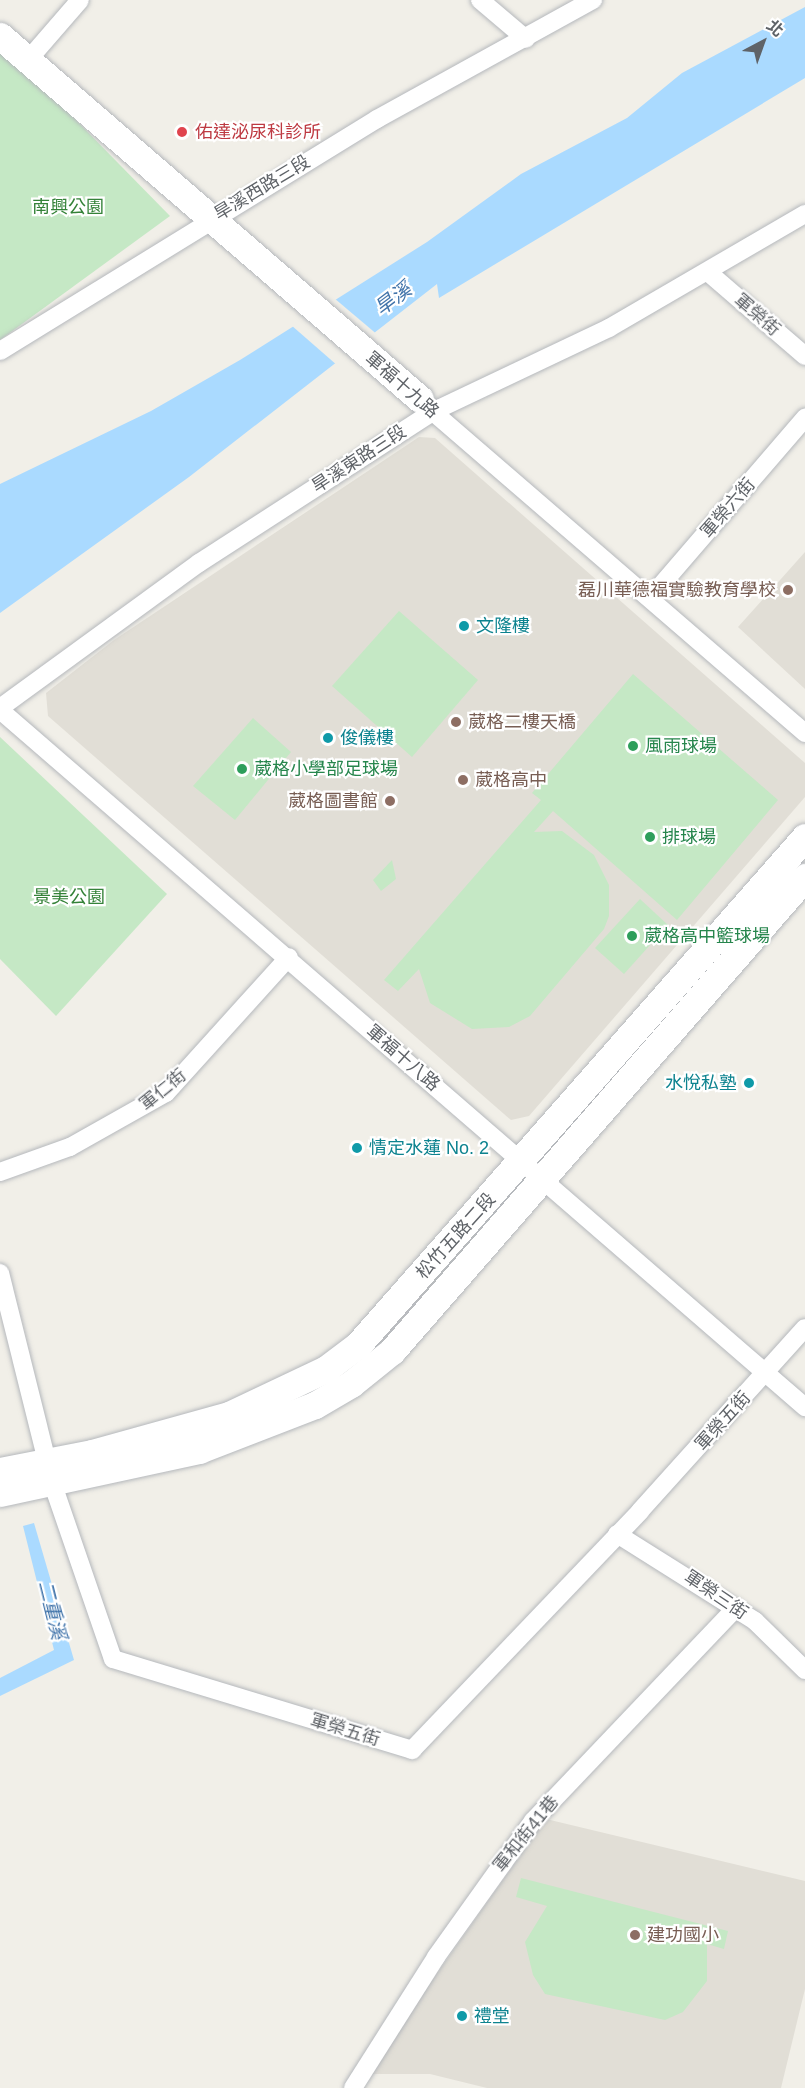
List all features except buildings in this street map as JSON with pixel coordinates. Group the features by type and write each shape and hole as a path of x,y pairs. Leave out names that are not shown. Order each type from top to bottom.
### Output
{"street":[{"path":"28,60 81,0"},
{"path":"480,0 526,39"},
{"name":"旱溪西路三段","path":"0,351 377,119 526,39 593,0"},
{"name":"軍福十九路","path":"0,36 208,221 805,733"},
{"name":"旱溪東路三段","path":"0,709 199,563 426,406 572,347 709,273 805,214"},
{"name":"軍榮街","path":"709,273 805,356"},
{"name":"軍榮六街","path":"650,598 805,418"},
{"name":"軍福十八路","path":"0,709 289,957 805,1407"},
{"name":"松竹五路二段","path":"0,1493 49,1472 229,1414 327,1369 357,1346 523,1162 805,837"},
{"name":"松竹五路二段","path":"0,1471 49,1472 199,1450 315,1405 351,1384 392,1351 805,877"},
{"name":"軍仁街","path":"0,1172 70,1147 166,1093 289,957"},
{"name":"軍榮五街","path":"0,1273 49,1472 113,1659 412,1750 617,1534 766,1374 805,1328"},
{"name":"軍榮三街","path":"617,1534 736,1608 805,1670"},
{"name":"軍和街41巷","path":"353,2088 436,1957 533,1821 736,1608"}],"shaded area":[{"name":"葳格高中","path":"419,437 435,438 805,763 805,797 529,1116 511,1120 48,716 46,693 114,640"},
{"name":"磊川華德福實驗教育學校","path":"805,552 805,689 738,627"},
{"name":"建功國小","path":"546,1819 805,1881 805,1989 781,2088 487,2088 430,2074 366,2074"}],"green space":[{"name":"南興公園","path":"0,53 70,114 170,216 0,340"},
{"path":"399,611 478,680 412,757 332,686"},
{"path":"633,674 778,800 677,920 553,811 534,832 562,831 594,855 609,885 609,916 604,929 530,1016 509,1027 472,1029 430,1003 419,969 398,991 384,980 541,800 532,793"},
{"name":"葳格小學部足球場","path":"253,718 291,752 235,820 193,786"},
{"name":"景美公園","path":"0,737 167,894 56,1016 0,959"},
{"path":"392,860 396,879 381,891 373,880"},
{"name":"葳格高中籃球場","path":"640,899 668,925 624,974 595,948"},
{"path":"521,1878 728,1931 724,1949 707,1944 707,1981 683,2012 665,2020 545,1994 533,1975 525,1942 547,1906 516,1897"}],"water":[{"name":"旱溪","path":"805,7 805,78 439,298 437,284 189,477 0,613 0,484 151,411 240,360 427,242 521,174 627,118 682,73"},
{"name":"二重溪","path":"34,1523 74,1660 0,1696 0,1678 54,1650 23,1526"}],"pier":[{"path":"334,298 379,336 338,366 291,325"}],"place":[{"name":"佑達泌尿科診所","path":"182,132"},
{"name":"磊川華德福實驗教育學校","path":"788,590"},
{"name":"文隆樓","path":"464,626"},
{"name":"葳格二樓天橋","path":"456,722"},
{"name":"俊儀樓","path":"328,738"},
{"name":"風雨球場","path":"633,746"},
{"name":"葳格小學部足球場","path":"242,769"},
{"name":"葳格高中","path":"463,780"},
{"name":"葳格圖書館","path":"390,801"},
{"name":"排球場","path":"650,837"},
{"name":"葳格高中籃球場","path":"632,936"},
{"name":"水悅私塾","path":"749,1083"},
{"name":"情定水蓮 No. 2","path":"357,1148"},
{"name":"建功國小","path":"635,1935"},
{"name":"禮堂","path":"462,2016"}]}
